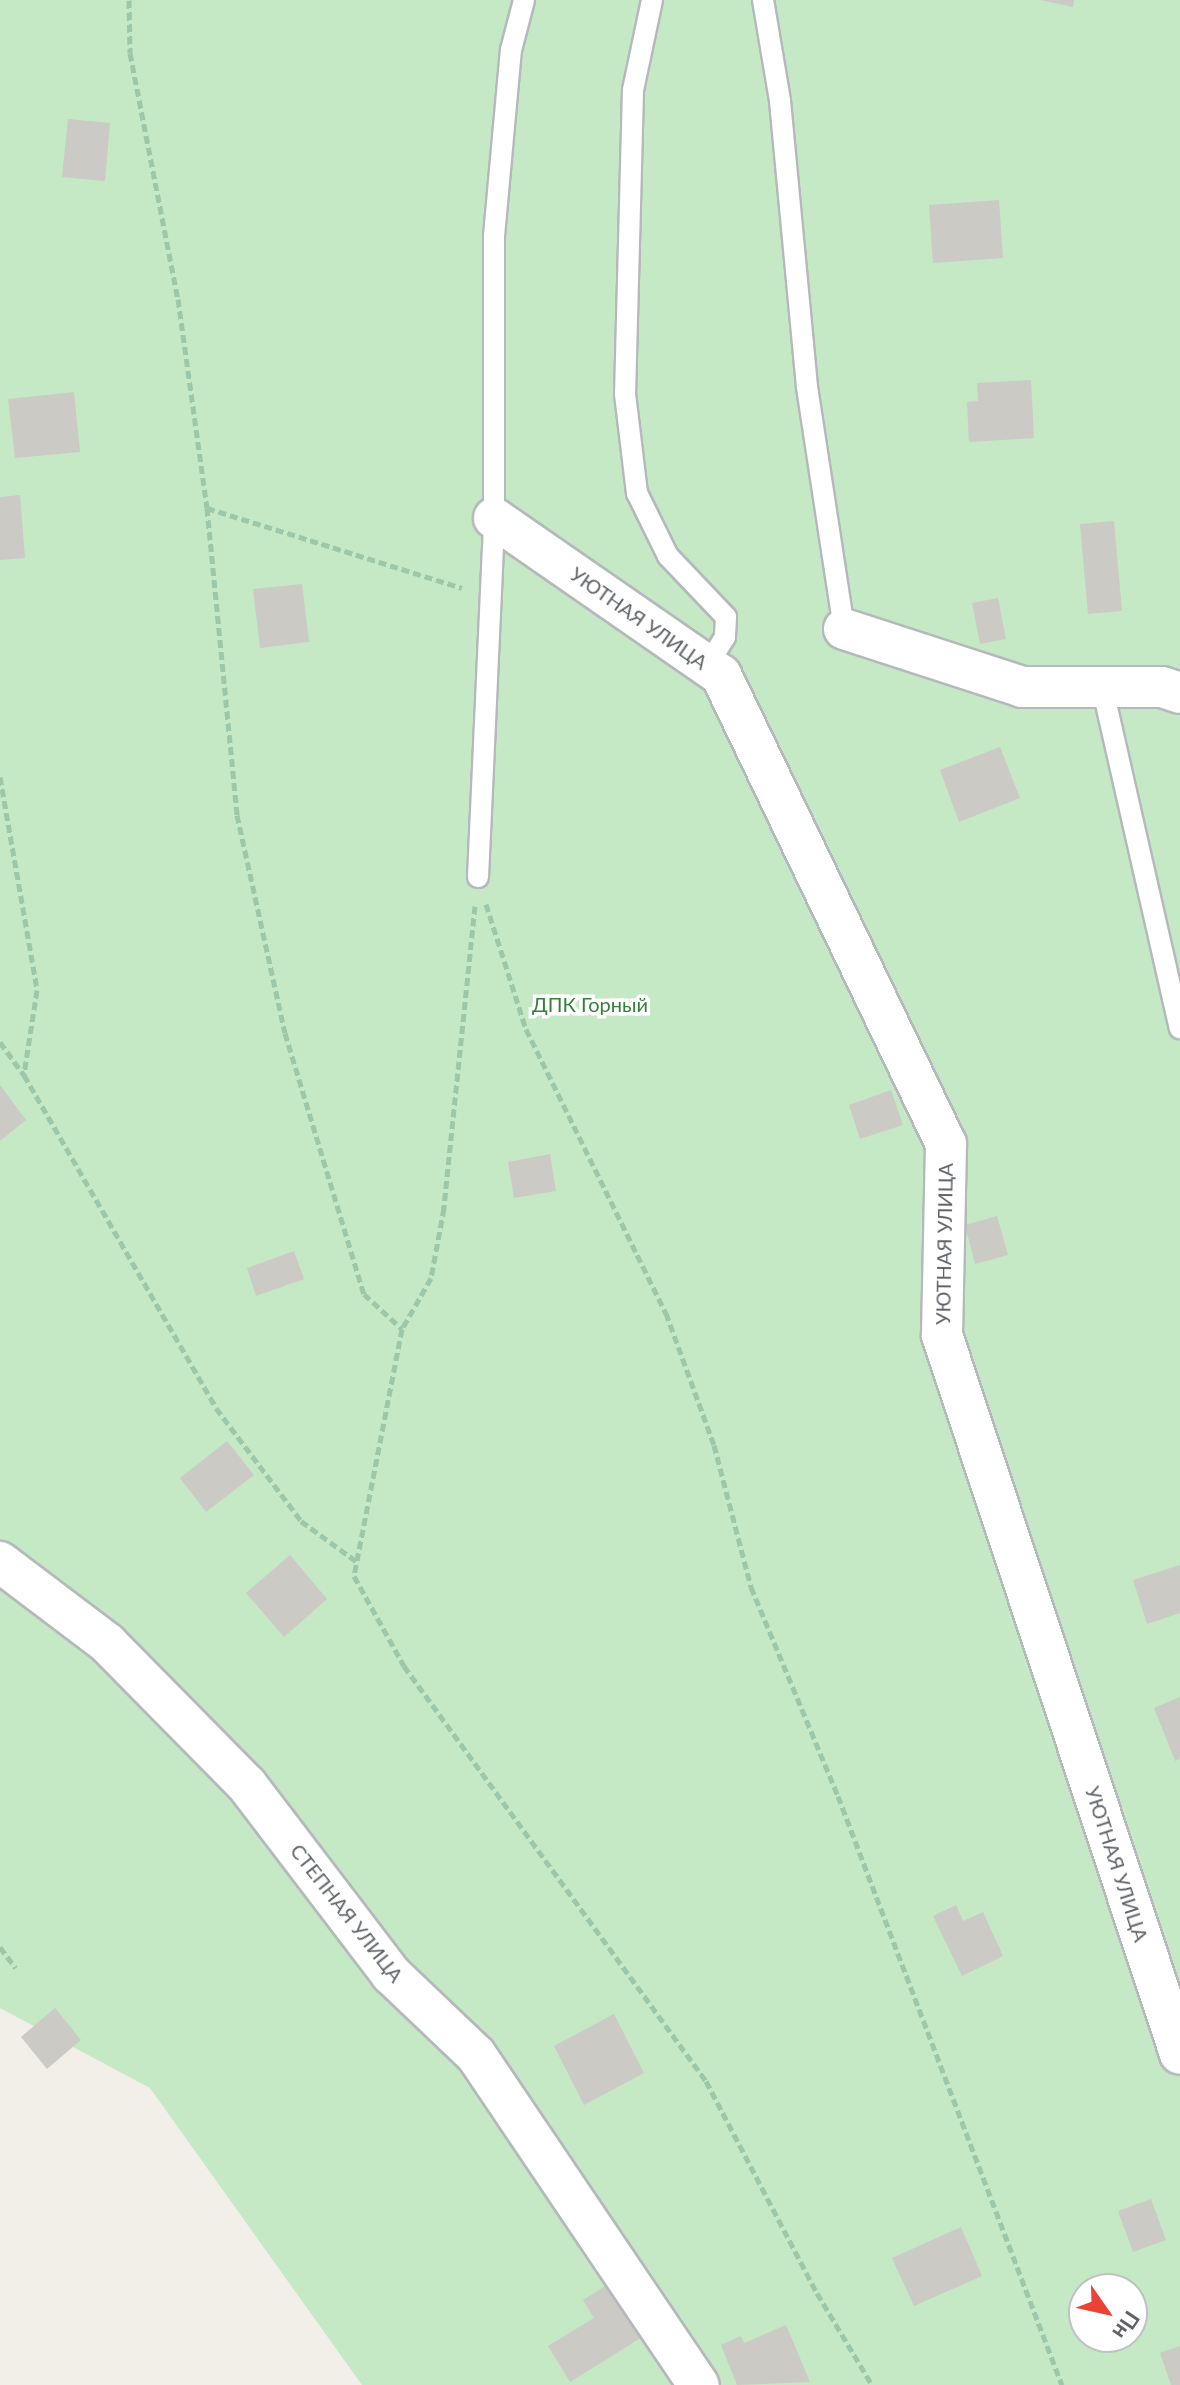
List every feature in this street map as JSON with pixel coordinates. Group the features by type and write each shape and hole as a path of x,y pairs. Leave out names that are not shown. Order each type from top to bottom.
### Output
{"street":[{"name":"УЮТНАЯ УЛИЦА","path":"494,518 721,675 946,1144 942,1335 1180,2054"},
{"path":"844,629 1022,687 1162,687 1180,693"},
{"name":"СТЕПНАЯ УЛИЦА","path":"0,1562 107,1643 247,1785 391,1974 476,2055 699,2385"}],"lane":[{"path":"478,877 494,518 494,236 511,50 524,0"},
{"path":"652,0 633,90 625,394 637,493 668,556 726,617 725,637 707,666"},
{"path":"763,0 780,101 807,387 844,629"},
{"path":"1102,686 1180,1028"}],"path":[{"path":"129,0 130,53 178,299 207,508 237,815 285,1033 364,1294 402,1329"},
{"path":"207,508 491,597"},
{"path":"0,777 37,990 24,1075"},
{"path":"478,877 444,1208 431,1278 402,1329 378,1469 354,1576 404,1666 706,2081 817,2293 872,2385"},
{"path":"478,877 526,1029 666,1313 714,1445 751,1587 838,1796 1062,2385"},
{"path":"0,1042 24,1075 216,1408 301,1521 356,1561"},
{"path":"0,1947 16,1968"}],"green space":[{"name":"ДПК Горный","path":"0,0 1180,0 1180,2385 362,2385 150,2088 0,2008"}],"building":[{"path":"1040,0 1074,0 1073,7"},
{"path":"68,119 110,123 105,181 62,177"},
{"path":"999,200 1003,258 933,263 929,205"},
{"path":"1031,380 1034,438 969,442 967,402 978,401 977,383"},
{"path":"74,392 80,452 15,458 8,399"},
{"path":"20,495 25,558 0,560 0,497"},
{"path":"1114,521 1122,611 1088,614 1080,524"},
{"path":"302,584 309,642 260,648 253,589"},
{"path":"998,598 1006,639 980,644 972,603"},
{"path":"1000,747 1020,798 959,822 940,770"},
{"path":"0,1085 26,1120 0,1141"},
{"path":"891,1090 903,1125 860,1139 849,1105"},
{"path":"550,1154 556,1191 514,1198 508,1162"},
{"path":"997,1216 1008,1255 975,1264 965,1225"},
{"path":"294,1251 304,1279 256,1296 247,1268"},
{"path":"227,1441 254,1475 206,1512 180,1478"},
{"path":"290,1555 327,1599 284,1637 246,1593"},
{"path":"1180,1565 1180,1613 1147,1624 1133,1580"},
{"path":"1180,1697 1180,1759 1175,1761 1154,1708"},
{"path":"956,1905 963,1921 983,1912 1003,1956 962,1976 933,1916"},
{"path":"55,2008 81,2040 47,2069 21,2037"},
{"path":"614,2014 644,2073 584,2105 554,2046"},
{"path":"1151,2199 1166,2240 1133,2252 1118,2211"},
{"path":"961,2227 982,2276 914,2306 892,2258"},
{"path":"620,2277 652,2331 570,2382 548,2346 594,2318 583,2300"},
{"path":"786,2325 810,2382 737,2385 721,2345 741,2336 744,2343"},
{"path":"1180,2346 1180,2385 1171,2385 1160,2353"}]}
